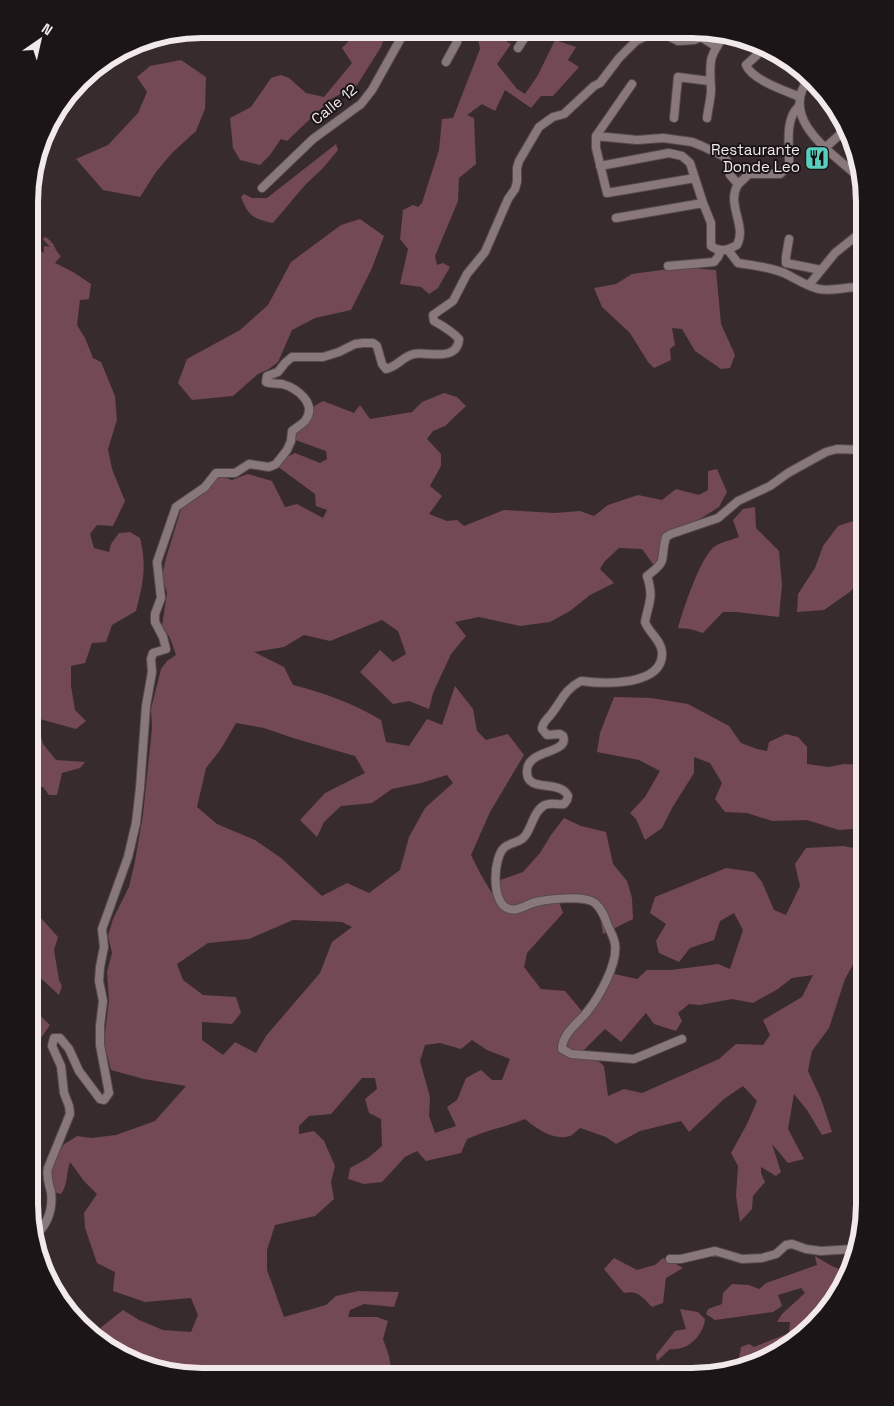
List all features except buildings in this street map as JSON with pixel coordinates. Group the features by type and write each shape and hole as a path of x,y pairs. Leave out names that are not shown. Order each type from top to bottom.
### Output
{"street":[{"name":"Calle 12","path":"262,188 313,139 362,104 401,38"},
{"path":"446,62 458,38"},
{"path":"518,48 524,38"},
{"path":"40,1230 50,1216 52,1199 47,1174 48,1168 70,1114 64,1093 61,1066 52,1046 54,1038 60,1038 65,1042 79,1071 100,1099 104,1100 109,1093 100,1045 103,1000 100,967 104,947 102,929 128,858 136,823 146,706 152,672 151,658 153,653 166,649 163,637 155,622 154,614 162,598 157,562 176,507 205,486 216,473 234,473 249,464 269,467 276,464 282,458 288,450 292,431 304,421 309,407 306,399 299,392 284,384 266,382 267,376 278,372 288,359 292,357 323,356 339,352 355,344 373,343 377,346 382,364 386,370 416,353 437,356 448,353 457,347 459,339 454,333 432,318 452,301 467,274 484,252 517,182 518,161 539,127 552,117 564,114 594,86 600,83 619,58 636,41 642,38"},
{"path":"672,38 678,41 694,40 696,38"},
{"path":"705,39 716,47"},
{"path":"709,42 716,39"},
{"path":"700,106 708,114 711,91 709,66 716,47 721,40"},
{"path":"758,51 746,65 754,76 800,97"},
{"path":"674,118 678,77 709,81"},
{"path":"600,166 669,153 682,156 690,163 711,223 711,246 716,250 724,250 737,245 740,236 733,199 738,184 748,174 780,174 789,166 788,139 792,116 798,107 806,83"},
{"path":"632,84 596,136 596,148 607,193 695,178"},
{"path":"798,107 805,124 814,138 853,172"},
{"path":"825,148 841,133"},
{"path":"596,136 637,140 663,138 697,144 723,156 727,161 730,175 738,184"},
{"path":"616,218 703,203"},
{"path":"809,285 827,261 856,236"},
{"path":"789,239 786,263 821,270"},
{"path":"668,266 714,262 724,250"},
{"path":"724,250 738,263 775,270 820,290 856,287"},
{"path":"682,1039 655,1052 634,1059 571,1054 562,1049 562,1044 567,1035 600,995 611,968 616,950 615,941 602,912 592,901 573,899 535,902 513,910 504,906 498,900 496,891 498,858 505,847 524,838 540,809 545,805 564,804 567,800 568,796 562,789 557,786 539,785 527,777 526,772 533,758 544,752 560,748 563,745 563,736 560,734 547,735 542,729 542,724 553,712 566,691 581,681 599,683 641,679 657,669 661,661 662,652 657,639 645,622 651,600 651,588 647,576 660,566 663,561 666,537 718,518 738,501 770,486 788,473 826,452 837,449 856,450"},
{"path":"670,1259 681,1259 715,1251 749,1260 776,1254 786,1245 792,1244 806,1249 821,1251 850,1249"}],"shaded area":[{"path":"351,38 384,38 381,47 357,85 331,99 287,141 281,139 260,165 240,160 233,148 230,118 251,107 271,78 281,75 289,78 306,93 324,97 352,63 342,48"},
{"path":"478,38 501,38 511,44 497,64 517,89 525,94 538,75 555,40 576,47 568,60 579,67 553,96 541,96 531,108 505,90 495,111 482,104 467,115 474,118 476,164 459,178 458,201 435,256 437,265 443,263 450,267 438,288 429,294 421,287 400,284 408,249 400,239 403,210 413,205 418,207 422,203 439,150 442,119 453,118 480,49"},
{"path":"181,60 206,77 205,109 196,131 172,153 156,172 140,197 103,190 76,159 108,145 138,113 147,92 137,77 150,66"},
{"path":"336,144 338,150 273,223 256,218 249,213 241,197 244,194 252,198 267,198"},
{"path":"360,219 384,236 372,268 351,310 315,318 292,330 278,362 258,374 233,396 192,400 178,383 187,359 240,330 268,305 291,262 341,225"},
{"path":"45,237 61,256 55,263 91,284 89,299 80,300 77,325 85,338 93,358 101,362 115,396 117,420 108,449 112,469 125,501 113,526 97,525 90,534 94,548 109,552 111,544 119,533 130,532 140,538 144,566 136,611 112,625 106,642 92,643 85,663 71,666 71,686 75,710 86,721 76,729 38,719 38,249 44,253 44,246 50,247 43,239"},
{"path":"691,266 716,270 721,324 735,355 730,368 721,369 695,351 682,329 672,328 675,345 670,349 671,360 654,368 648,362 630,333 602,307 594,288 616,284 632,274"},
{"path":"444,393 457,397 466,406 445,426 433,431 427,439 441,454 441,466 430,486 442,496 429,514 447,521 457,520 464,526 504,510 555,513 580,511 594,516 608,505 638,495 662,500 676,489 699,495 708,490 708,471 717,469 727,492 719,507 700,519 665,533 655,567 642,549 619,548 605,561 600,569 614,583 590,595 570,611 550,622 520,626 479,617 455,622 466,636 451,654 433,693 429,709 409,701 393,704 360,672 380,650 393,662 406,654 398,631 382,620 330,641 304,635 284,647 254,652 284,667 293,685 338,699 360,708 381,720 386,742 409,746 427,719 442,725 455,686 473,709 477,731 486,740 508,734 524,755 490,812 471,855 492,893 500,880 523,872 540,853 564,818 581,826 606,832 613,864 627,881 632,898 633,919 603,934 599,909 601,903 592,898 558,899 563,913 527,953 524,967 541,989 565,991 581,1010 591,1011 610,973 637,979 647,970 670,970 718,964 730,969 743,930 734,913 720,921 714,940 690,948 679,962 659,953 656,941 666,924 650,913 655,897 726,868 754,872 762,882 774,910 786,915 800,886 795,864 806,848 843,846 856,848 856,959 845,979 829,1028 812,1051 808,1071 821,1099 832,1132 822,1135 807,1110 794,1094 788,1129 804,1159 788,1163 772,1144 781,1172 776,1176 761,1167 761,1173 765,1182 753,1196 752,1209 740,1222 736,1196 738,1166 731,1153 757,1101 743,1086 724,1099 689,1132 681,1121 640,1131 616,1144 606,1137 580,1128 570,1136 558,1137 540,1130 525,1119 467,1139 461,1153 426,1161 417,1151 405,1157 382,1182 364,1184 348,1179 350,1168 368,1158 382,1146 381,1119 369,1113 365,1099 377,1089 375,1078 362,1078 331,1114 309,1116 299,1126 299,1134 314,1131 324,1141 335,1166 331,1182 334,1199 315,1216 275,1225 267,1250 267,1270 284,1317 326,1305 336,1296 358,1291 399,1292 394,1307 364,1304 350,1310 348,1317 377,1317 388,1321 383,1339 391,1368 201,1368 159,1363 119,1347 99,1333 99,1329 123,1310 139,1320 163,1330 191,1332 198,1315 191,1298 145,1302 113,1291 115,1272 97,1263 85,1228 84,1213 97,1194 84,1181 70,1162 65,1187 61,1194 53,1192 50,1174 63,1145 77,1136 91,1138 116,1135 155,1121 186,1086 144,1079 111,1070 104,1043 109,1000 107,972 112,953 108,936 113,919 129,887 135,861 143,815 152,728 151,709 161,669 167,661 176,655 170,638 162,626 167,593 162,576 166,558 182,506 206,491 220,476 232,480 248,474 272,481 285,507 297,504 323,518 327,510 316,506 315,494 273,463 295,453 320,463 327,459 326,451 290,438 288,431 301,420 306,411 323,401 354,413 360,405 370,419 412,412 422,402","holes":["236,723 264,728 355,756 365,773 325,793 300,820 317,837 324,822 341,806 372,803 392,789 447,775 453,783 425,808 409,837 400,870 369,893 347,883 322,896 281,858 255,840 217,824 197,807 206,768 221,749","293,920 342,922 352,927 332,942 320,973 266,1036 256,1053 235,1042 223,1055 202,1040 202,1022 232,1024 241,1013 236,997 203,995 183,980 177,964 208,943 249,939","813,975 802,997 763,1020 770,1035 763,1045 736,1044 719,1059 642,1093 624,1089 608,1096 604,1066 594,1057 569,1051 584,1050 605,1029 621,1042 646,1013 654,1024 676,1031 682,1021 678,1013 689,1004 700,1005 732,999 753,1003 778,989 792,978","472,1040 487,1050 510,1059 502,1080 492,1080 481,1070 466,1078 457,1100 447,1107 456,1126 435,1133 429,1116 430,1097 420,1061 425,1045 440,1043 461,1049"]},
{"path":"755,507 756,528 779,551 782,585 779,617 723,612 703,633 678,628 703,562 714,547 739,537 733,520 743,509"},
{"path":"856,520 856,584 851,591 824,610 797,612 798,594 815,568 823,546 838,526"},
{"path":"614,697 651,698 688,704 729,726 741,743 757,749 767,751 769,742 786,734 798,737 807,747 807,764 829,767 844,764 856,765 856,829 839,830 807,820 772,821 747,813 725,812 715,799 722,783 710,763 694,757 694,773 662,828 645,840 636,819 630,813 645,797 660,771 639,760 597,752 600,733"},
{"path":"38,725 43,744 56,760 85,762 80,768 62,773 57,795 49,795 43,787 38,789"},
{"path":"38,916 58,937 54,950 59,980 62,986 59,995 38,976"},
{"path":"38,1014 50,1025 38,1042"},
{"path":"815,1256 834,1267 843,1269 829,1296 816,1313 809,1321 775,1347 747,1359 739,1358 741,1347 749,1344 754,1347 789,1333 790,1322 777,1322 782,1314 805,1293 801,1288 778,1295 782,1306 773,1312 715,1320 706,1314 708,1309 722,1304 723,1293 732,1284 749,1285 759,1289 766,1283 817,1265"},
{"path":"614,1258 637,1270 655,1265 663,1258 683,1268 666,1278 663,1303 652,1307 636,1293 624,1293 604,1269"},
{"path":"680,1309 698,1312 705,1319 704,1325 694,1341 683,1348 670,1349 657,1361 656,1355 675,1331 686,1329"}],"place":[{"name":"Restaurante Donde Leo","path":"817,158"}]}
